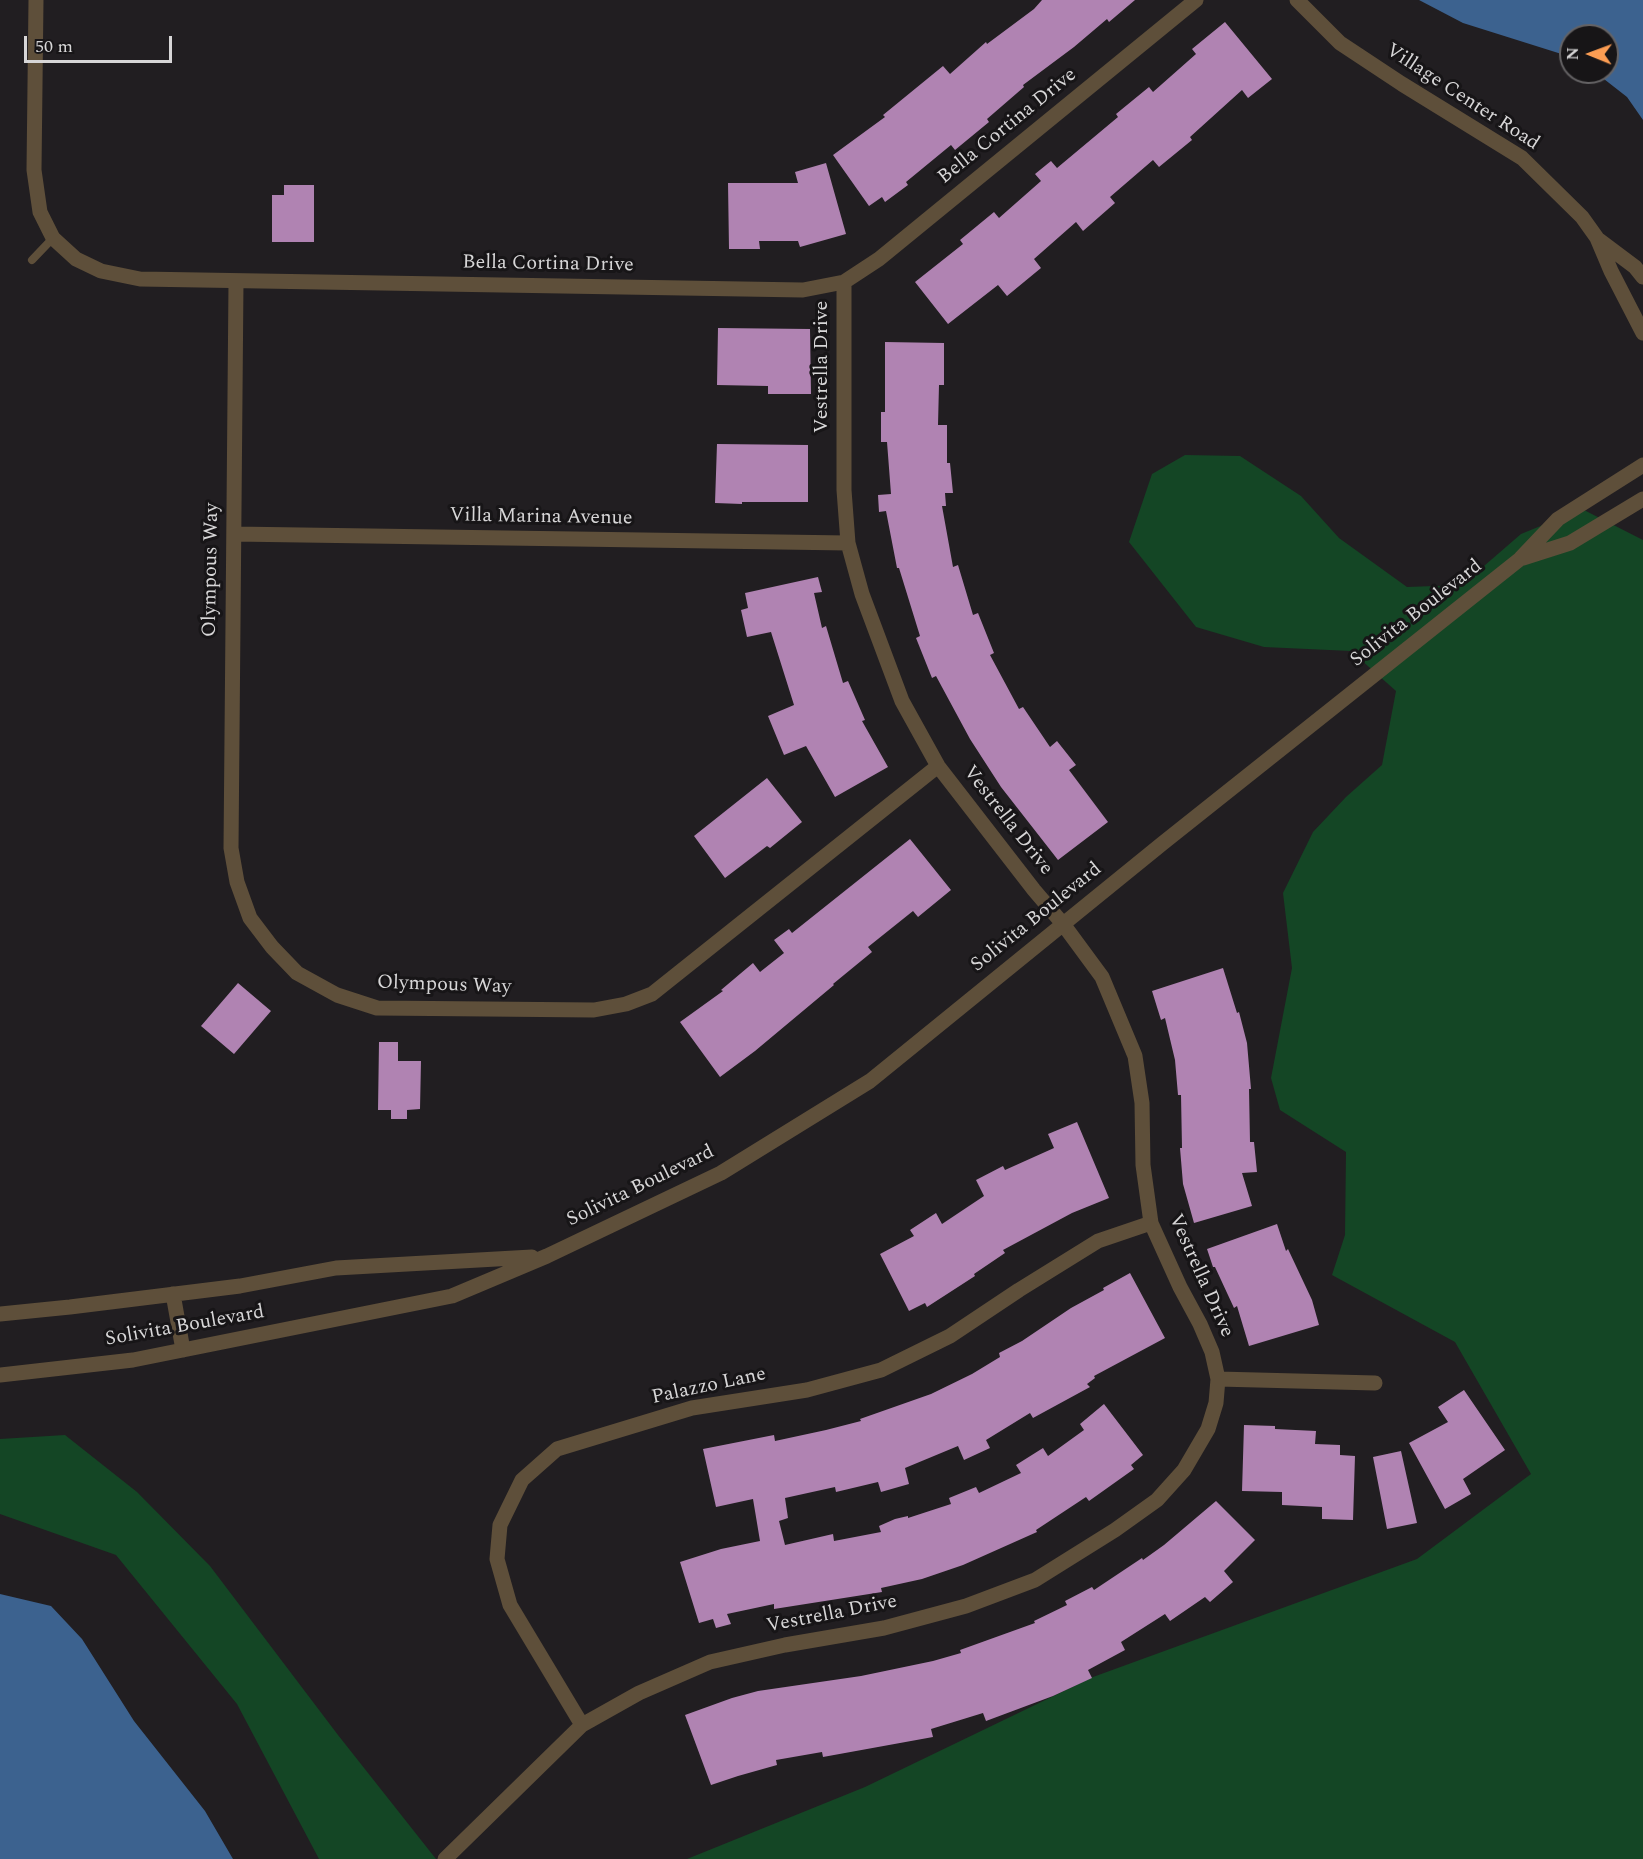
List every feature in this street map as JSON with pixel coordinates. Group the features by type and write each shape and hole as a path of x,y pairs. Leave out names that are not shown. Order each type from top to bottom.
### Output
{"street":[{"name":"Bella Cortina Drive","path":"36,0 34,170 40,212 53,238 75,260 101,271 141,279 236,282 803,290 844,282 879,259 1196,0"},
{"name":"Village Center Road","path":"1297,0 1340,43 1522,158 1582,217 1597,238 1643,333"},
{"name":"Village Center Road","path":"1597,238 1635,267 1643,277"},
{"name":"Olympous Way","path":"236,282 231,848 237,882 250,918 272,947 297,973 337,995 378,1008 594,1010 626,1004 652,994 938,766"},
{"name":"Vestrella Drive","path":"445,1859 582,1725 639,1693 710,1662 785,1645 884,1628 966,1606 1035,1580 1115,1530 1157,1500 1184,1470 1208,1429 1216,1404 1218,1379 1212,1352 1151,1223 1143,1165 1143,1103 1135,1056 1102,977 1064,924 1034,890 938,766 898,692 875,633 848,543 844,490 844,282"},
{"name":"Solivita Boulevard","path":"0,1375 132,1360 452,1296 547,1256 721,1173 870,1081 1162,843 1520,559 1558,519 1643,465"},
{"name":"Solivita Boulevard","path":"1520,559 1570,543 1643,499"},
{"name":"Villa Marina Avenue","path":"234,534 848,543"},
{"name":"Palazzo Lane","path":"582,1725 510,1605 496,1559 500,1525 522,1480 557,1449 692,1408 807,1390 880,1370 950,1336 1098,1241 1151,1223"},
{"name":"Solivita Boulevard","path":"0,1314 240,1286 336,1268 547,1256"},
{"path":"173,1294 183,1350"},
{"path":"1218,1379 1375,1383"}],"lane":[{"path":"32,261 53,238"}],"green space":[{"path":"1185,455 1240,456 1301,496 1339,538 1407,587 1462,585 1521,534 1582,509 1643,540 1643,1859 687,1859 865,1787 1093,1677 1417,1559 1531,1474 1455,1342 1332,1275 1345,1235 1346,1152 1280,1110 1271,1078 1292,968 1283,893 1313,832 1346,797 1382,765 1396,691 1351,651 1264,647 1196,627 1129,542 1152,474"},
{"path":"65,1435 137,1492 210,1566 338,1735 436,1859 319,1859 237,1704 116,1555 0,1514 0,1439"}],"water":[{"path":"1419,0 1643,0 1643,120 1627,97 1610,84 1619,84 1619,24 1559,24 1559,53 1463,23"},
{"path":"0,1594 51,1606 82,1639 134,1721 205,1811 233,1859 0,1859"}],"building":[{"path":"1042,0 1135,0 1109,22 1107,19 1023,85 1024,87 987,119 989,122 955,150 951,145 906,182 908,185 885,202 882,197 869,206 833,155 885,117 883,115 943,66 950,74 986,42 987,44 1034,9"},
{"path":"1225,22 1272,79 1248,98 1242,90 1190,137 1192,140 1159,167 1153,160 1110,197 1115,203 1083,231 1076,222 1034,259 1041,268 1007,296 998,285 948,324 915,282 963,244 960,240 994,212 999,218 1041,181 1035,174 1051,161 1057,168 1118,117 1116,114 1149,87 1153,92 1196,54 1192,49"},
{"path":"826,163 846,234 800,247 798,241 759,241 760,249 729,249 728,183 798,183 795,172"},
{"path":"284,185 314,185 314,242 272,242 272,195 284,195"},
{"path":"718,328 810,329 811,394 768,394 768,386 717,385"},
{"path":"885,342 944,343 944,385 939,385 938,425 947,425 947,463 950,463 953,493 945,493 946,506 942,506 953,567 958,565 973,615 978,613 994,653 990,655 1019,709 1023,707 1050,747 1057,741 1076,765 1069,770 1108,822 1058,860 1001,787 970,739 936,676 932,678 916,638 920,636 899,568 897,568 886,511 879,512 878,495 891,494 887,442 881,442 881,412 885,412"},
{"path":"717,444 808,445 808,502 715,503"},
{"path":"818,577 822,592 814,593 822,628 826,626 843,683 848,681 865,720 862,721 888,767 835,797 806,746 784,755 768,716 794,705 771,632 747,637 741,610 748,608 745,593"},
{"path":"767,778 802,822 770,848 767,846 725,878 694,836"},
{"path":"910,839 951,890 918,917 913,911 868,947 872,952 755,1051 720,1077 680,1022 723,991 721,990 753,963 760,972 784,953 774,940 789,929 792,933"},
{"path":"1223,968 1237,1013 1239,1012 1247,1043 1251,1089 1249,1089 1250,1142 1254,1142 1257,1172 1242,1173 1252,1206 1194,1223 1183,1184 1180,1148 1182,1148 1181,1095 1178,1095 1175,1060 1165,1018 1161,1020 1152,991"},
{"path":"238,983 271,1011 234,1054 201,1026"},
{"path":"379,1042 398,1042 398,1061 421,1061 420,1109 407,1110 407,1119 391,1119 391,1110 378,1110"},
{"path":"1077,1122 1109,1198 1072,1213 1003,1250 1005,1253 974,1274 975,1276 927,1307 925,1303 909,1311 880,1254 914,1236 910,1230 936,1213 942,1224 984,1196 976,1180 1003,1166 1005,1170 1054,1148 1048,1134"},
{"path":"1277,1224 1286,1251 1288,1249 1312,1300 1319,1325 1249,1346 1237,1306 1234,1308 1213,1267 1207,1249"},
{"path":"1130,1273 1165,1338 1094,1376 1095,1378 1087,1384 1090,1387 1033,1418 1030,1413 986,1440 990,1448 964,1460 958,1446 905,1468 909,1484 881,1492 878,1482 836,1492 835,1487 785,1498 788,1518 779,1521 785,1545 833,1534 834,1541 881,1532 879,1526 895,1519 908,1516 908,1518 951,1504 949,1498 976,1487 979,1493 1021,1473 1016,1465 1043,1448 1048,1456 1084,1430 1080,1424 1104,1404 1143,1455 1131,1465 1134,1469 1089,1501 1086,1497 1036,1530 1037,1532 963,1565 922,1579 881,1588 882,1592 774,1609 774,1604 727,1614 731,1624 716,1628 713,1619 699,1623 680,1562 721,1549 760,1541 753,1499 716,1507 703,1449 774,1435 775,1441 826,1430 861,1421 860,1419 931,1394 1000,1357 999,1353"},
{"path":"1464,1390 1505,1450 1463,1479 1471,1494 1445,1509 1409,1443 1448,1422 1438,1407"},
{"path":"1244,1425 1316,1431 1315,1444 1340,1445 1340,1455 1355,1456 1353,1520 1322,1519 1322,1507 1282,1505 1282,1492 1242,1491"},
{"path":"1401,1451 1417,1523 1387,1529 1373,1457"},
{"path":"1216,1501 1255,1540 1224,1571 1233,1582 1210,1602 1205,1597 1170,1621 1165,1614 1121,1642 1125,1650 1088,1670 1092,1678 1053,1696 986,1721 983,1713 931,1729 933,1737 823,1757 822,1752 776,1760 777,1765 711,1785 685,1715 758,1691 861,1676 961,1653 960,1650 1035,1623 1034,1621 1067,1605 1065,1601 1092,1587 1094,1590 1164,1545"}]}
